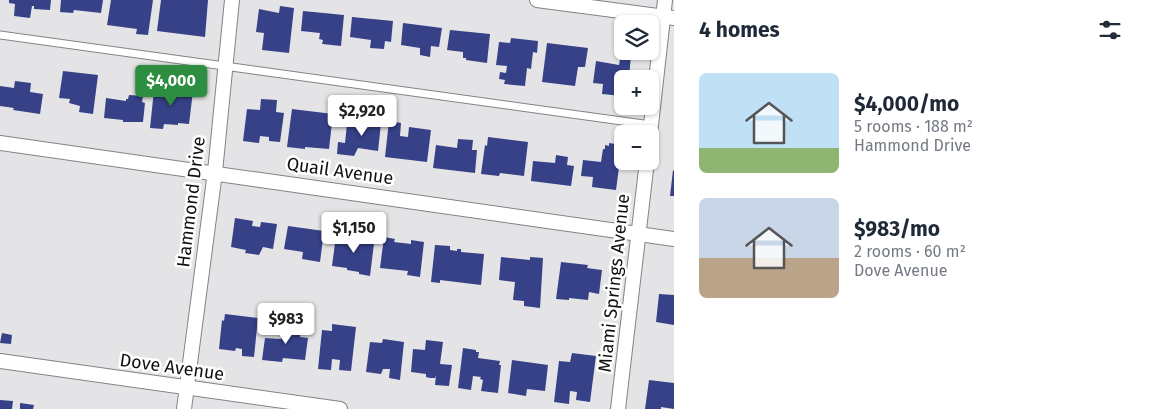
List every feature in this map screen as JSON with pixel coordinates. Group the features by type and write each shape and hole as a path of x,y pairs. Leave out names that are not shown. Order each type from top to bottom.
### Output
{"street":[{"name":"Hammond Drive","path":"184,409 214,172 232,0"},
{"path":"537,0 668,17"},
{"path":"651,125 668,17 665,0"},
{"name":"Quail Avenue","path":"0,142 674,239"},
{"name":"Miami Springs Avenue","path":"618,409 646,170"},
{"name":"Dove Avenue","path":"0,361 340,409"}],"lane":[{"path":"0,35 616,125"}],"building":[{"path":"9,0 51,0 50,10 34,9 34,6 32,6 30,18 14,16 15,4 9,3"},
{"path":"61,0 103,0 101,13 74,10 73,13 60,12"},
{"path":"111,0 153,0 148,35 136,34 137,29 107,25"},
{"path":"161,0 208,0 205,37 157,31"},
{"path":"280,6 294,8 289,53 262,50 264,33 256,32 259,9 279,13"},
{"path":"303,11 344,15 341,46 322,44 323,40 319,39 320,33 301,31"},
{"path":"352,17 393,21 391,42 385,41 384,49 370,48 371,40 350,37"},
{"path":"403,23 442,28 439,47 431,46 430,57 420,55 420,48 401,45"},
{"path":"450,30 490,34 487,63 466,60 466,58 463,58 463,52 447,50"},
{"path":"511,38 538,41 537,53 533,52 531,69 527,68 525,86 504,84 505,80 499,79 500,72 506,73 507,66 496,65 499,42 510,43"},
{"path":"547,43 588,48 585,67 578,67 575,86 542,82"},
{"path":"620,60 631,60 630,70 614,70 614,95 602,94 603,84 593,83 596,61 619,65"},
{"path":"63,71 98,75 93,114 79,112 80,106 69,103 70,99 59,98"},
{"path":"15,81 31,83 30,92 43,94 40,114 0,106 0,86 14,88"},
{"path":"165,85 183,87 183,90 193,91 189,124 164,124 163,129 150,128 154,90 165,91"},
{"path":"129,95 143,96 142,102 145,103 143,122 123,122 123,120 104,118 106,98 126,101"},
{"path":"261,99 277,100 276,112 284,113 280,142 269,141 269,137 260,136 259,143 243,141 247,109 260,110"},
{"path":"292,109 333,114 329,149 287,147"},
{"path":"369,112 382,114 378,151 358,148 354,156 337,154 338,142 345,143 347,124 367,127"},
{"path":"389,121 401,123 400,136 408,137 409,127 431,130 427,162 385,157"},
{"path":"488,137 528,142 524,176 500,173 499,176 481,174"},
{"path":"458,139 473,140 472,150 477,150 475,173 433,168 436,145 457,148"},
{"path":"609,143 614,144 614,170 619,170 616,190 592,187 593,177 581,176 583,160 601,162 605,145 609,146"},
{"path":"556,155 568,157 567,165 574,166 571,186 531,181 533,161 555,163"},
{"path":"673,170 674,196 670,196"},
{"path":"235,218 253,221 252,226 260,227 261,222 277,224 273,249 263,247 259,255 245,253 246,250 231,247"},
{"path":"288,226 324,231 320,262 302,259 303,252 284,249"},
{"path":"362,233 375,235 370,276 347,270 347,268 332,266 336,236 353,238 352,243 361,244"},
{"path":"384,237 395,239 394,242 411,244 411,240 424,242 420,277 407,275 408,271 380,268"},
{"path":"435,245 450,246 450,250 457,251 457,249 461,249 461,252 484,254 481,285 440,280 440,283 431,282"},
{"path":"501,257 530,260 530,257 543,258 540,308 524,306 524,301 513,300 515,282 499,280"},
{"path":"561,262 588,265 587,268 602,270 599,294 589,292 588,300 556,299"},
{"path":"659,294 674,295 674,325 656,322"},
{"path":"225,314 258,318 254,357 242,356 242,349 236,348 235,351 219,349 222,320 224,321"},
{"path":"283,323 301,325 300,337 308,338 305,360 283,358 282,362 262,360 265,338 281,339"},
{"path":"332,324 356,327 351,371 339,370 340,360 332,359 331,370 318,369 322,330 332,331"},
{"path":"2,333 12,335 11,344 0,343"},
{"path":"383,339 404,342 400,380 389,378 390,369 383,369 381,374 366,372 370,342 382,343"},
{"path":"426,340 443,342 440,364 452,365 449,386 435,385 436,375 435,378 430,378 426,377 426,374 411,372 413,349 425,350"},
{"path":"463,348 479,352 478,358 500,361 498,393 481,391 483,380 480,379 481,377 473,376 471,390 458,388"},
{"path":"572,353 596,356 590,402 576,400 577,392 570,391 569,404 554,402 559,361 570,362"},
{"path":"512,360 548,365 545,391 527,389 526,396 508,393"},
{"path":"649,380 674,383 674,409 661,407 661,409 645,409"},
{"path":"0,400 13,401 12,409 0,409"},
{"path":"20,403 34,405 33,409 20,409"}]}
